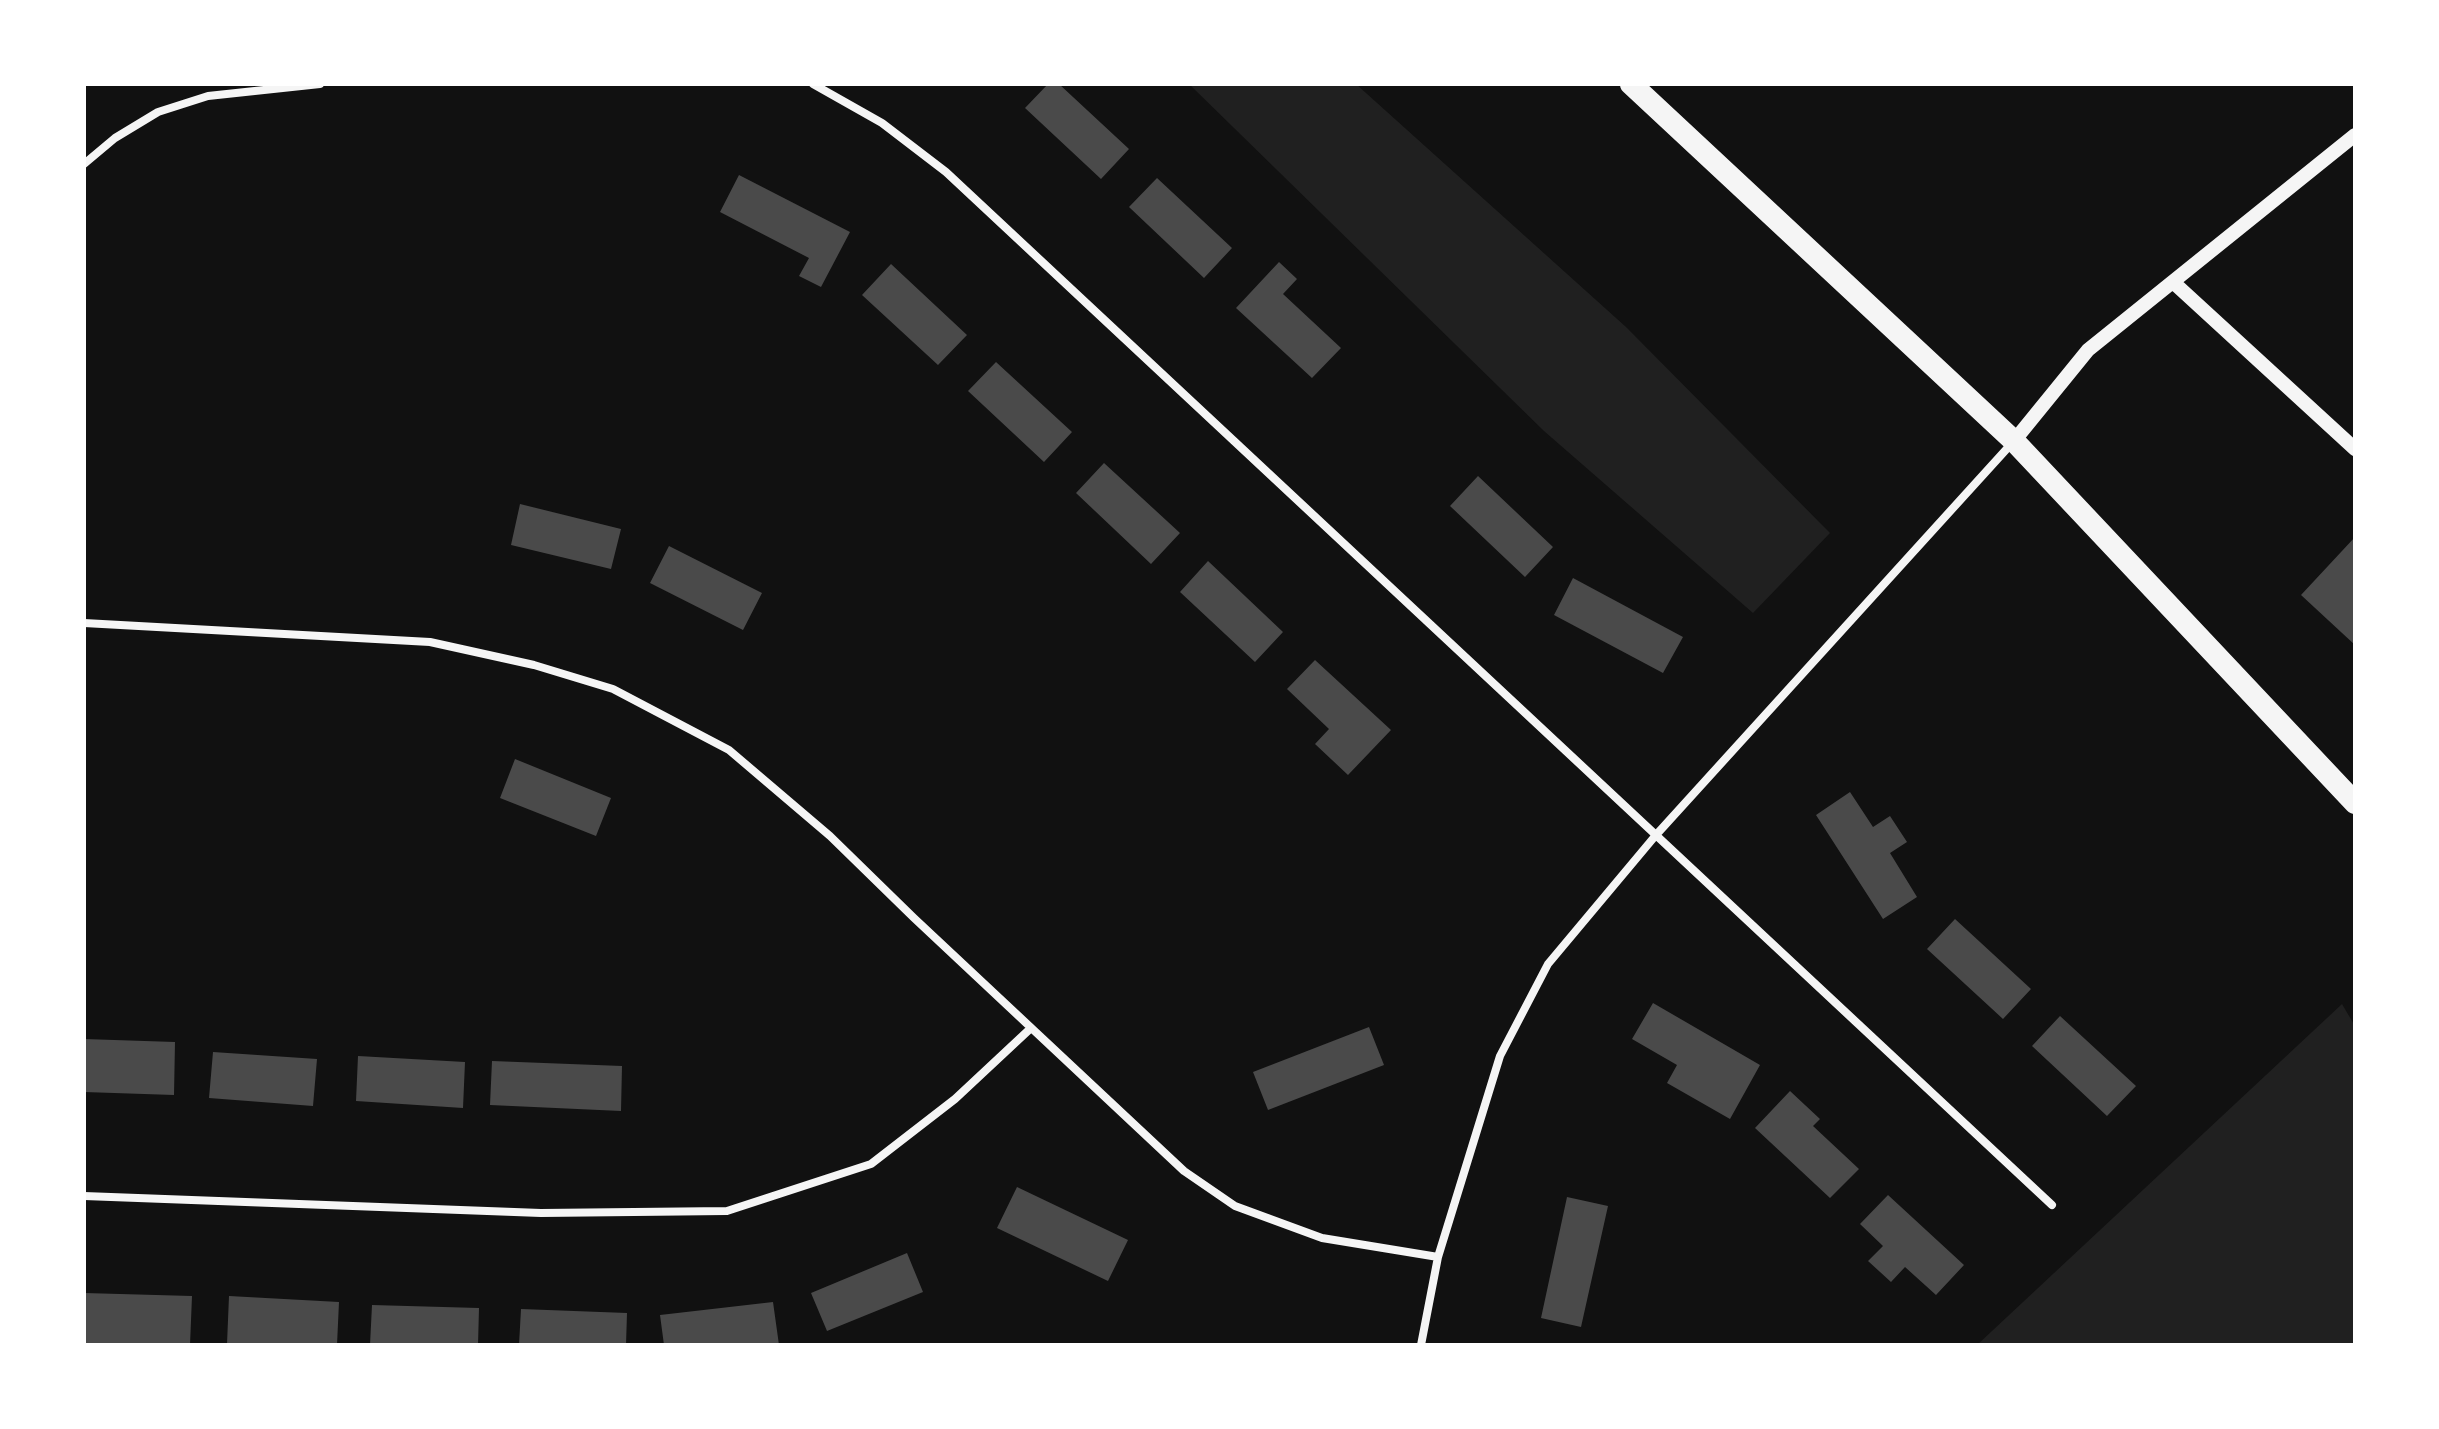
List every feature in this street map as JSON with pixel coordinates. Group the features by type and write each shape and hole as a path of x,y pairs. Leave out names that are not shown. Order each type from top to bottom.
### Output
{"highway":[{"path":"1631,84 2014,441 2355,803"}],"street":[{"path":"84,164 115,138 158,112 208,96 320,84"},
{"path":"813,84 882,123 946,172 2052,1205"},
{"path":"1421,1345 1438,1257 1500,1056 1548,964 1656,835 2014,441 2088,350 2355,135"},
{"path":"2173,282 2355,449"},
{"path":"84,623 430,642 534,665 613,689 729,750 830,836 1184,1171 1235,1206 1322,1238 1438,1257"},
{"path":"84,1196 541,1213 727,1211 871,1164 955,1099 1031,1028"}],"shaded area":[{"path":"1189,84 1356,84 1626,327 1830,533 1753,613 1544,431"},
{"path":"2342,1004 2355,1026 2355,1345 1977,1345"}],"building":[{"path":"1048,84 1059,84 1129,149 1101,179 1025,108"},
{"path":"739,175 850,232 821,287 799,276 809,258 720,212"},
{"path":"1157,178 1232,248 1204,278 1129,207"},
{"path":"1279,262 1297,279 1283,294 1341,348 1312,378 1236,308"},
{"path":"891,264 967,335 938,365 862,295"},
{"path":"996,362 1072,432 1044,462 968,391"},
{"path":"1104,463 1180,533 1151,564 1076,493"},
{"path":"1478,476 1553,547 1525,577 1450,506"},
{"path":"520,504 621,529 611,569 511,545"},
{"path":"2355,537 2355,645 2301,595"},
{"path":"669,546 762,593 743,630 650,583"},
{"path":"1208,561 1283,632 1255,662 1180,592"},
{"path":"1573,578 1683,637 1663,673 1554,615"},
{"path":"1315,660 1391,730 1348,775 1315,744 1329,729 1287,689"},
{"path":"515,759 611,798 596,836 500,798"},
{"path":"1850,792 1873,827 1890,816 1907,842 1890,853 1917,897 1883,919 1816,815"},
{"path":"1955,919 2031,989 2003,1019 1927,949"},
{"path":"1653,1003 1760,1065 1730,1119 1667,1083 1677,1065 1632,1039"},
{"path":"2060,1016 2136,1086 2107,1116 2032,1046"},
{"path":"1369,1027 1384,1065 1268,1110 1253,1072"},
{"path":"84,1039 175,1042 174,1095 84,1092"},
{"path":"213,1052 317,1059 313,1106 209,1098"},
{"path":"358,1056 465,1062 463,1108 356,1101"},
{"path":"492,1061 622,1066 621,1111 490,1105"},
{"path":"1790,1091 1820,1119 1813,1126 1859,1169 1830,1198 1755,1128"},
{"path":"1017,1187 1128,1240 1108,1281 997,1228"},
{"path":"1888,1195 1964,1265 1936,1295 1905,1267 1891,1282 1868,1261 1883,1246 1860,1224"},
{"path":"1567,1197 1608,1206 1581,1327 1541,1318"},
{"path":"907,1253 923,1292 827,1331 811,1293"},
{"path":"84,1293 192,1296 190,1345 84,1345"},
{"path":"229,1296 339,1302 337,1345 227,1344"},
{"path":"773,1302 779,1345 664,1345 660,1315"},
{"path":"372,1305 479,1308 478,1345 370,1345"},
{"path":"521,1309 627,1313 626,1345 519,1345"}]}
